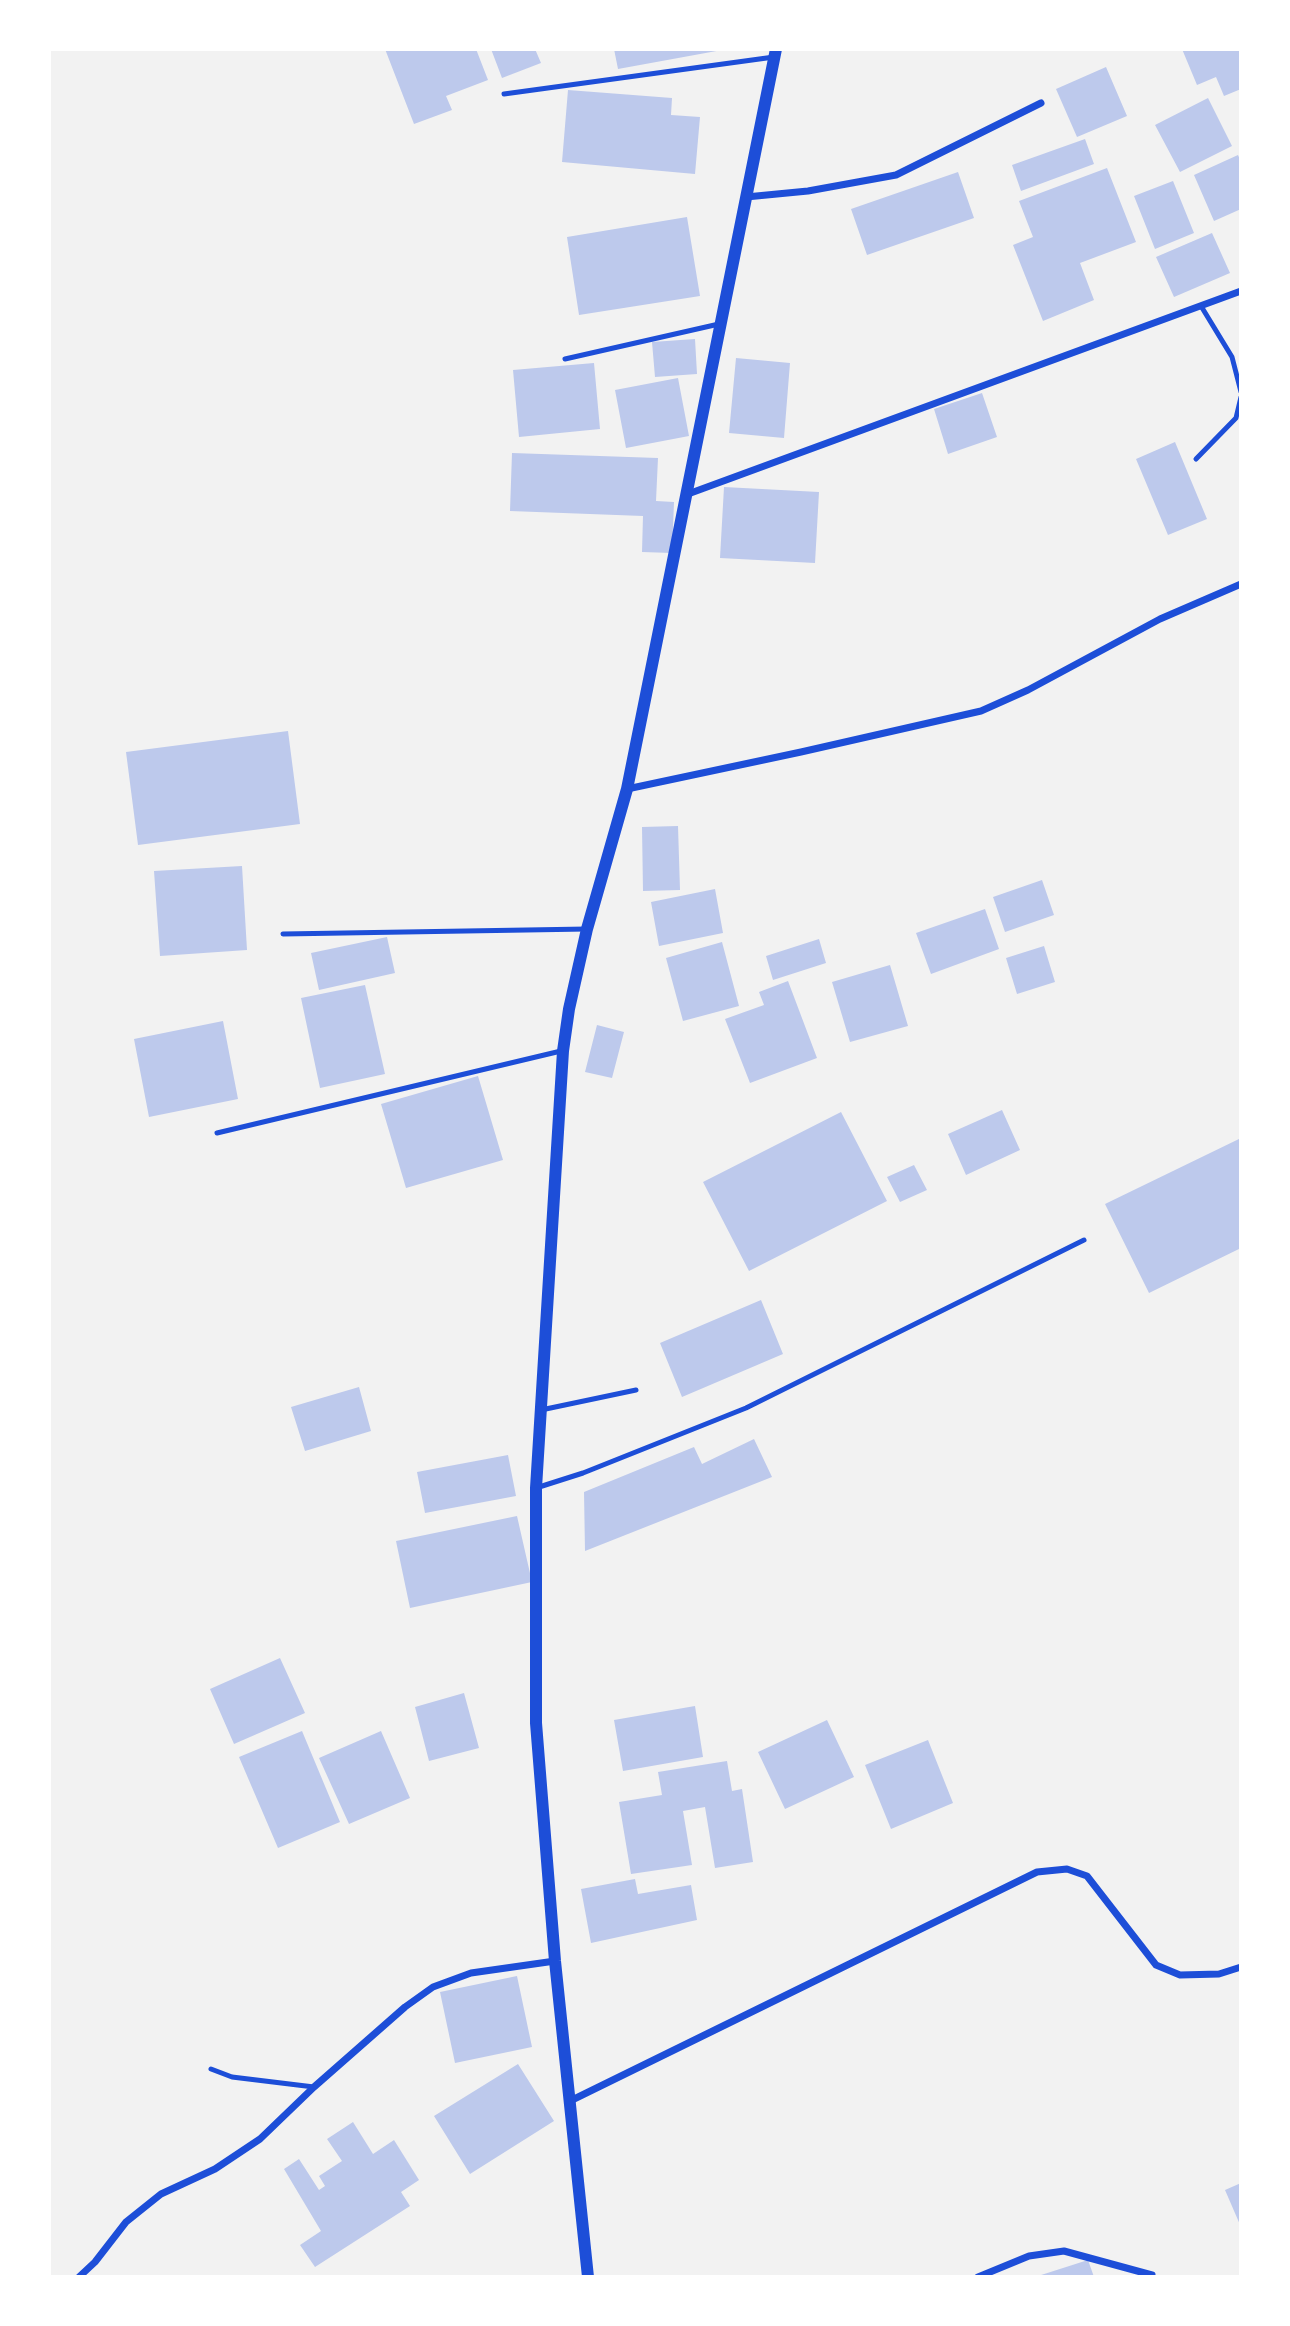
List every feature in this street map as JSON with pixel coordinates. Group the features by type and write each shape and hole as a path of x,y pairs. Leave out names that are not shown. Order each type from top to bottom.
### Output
{"street":[{"path":"588,2277 555,1961 536,1723 536,1488 563,1051 569,1009 587,929 627,789 775,53"},
{"path":"746,197 808,191 896,175 1041,103"},
{"path":"688,495 1241,290"},
{"path":"627,789 981,710 1028,690 1160,619 1241,584"},
{"path":"569,2102 1038,1872 1067,1869 1087,1876 1156,1965 1180,1975 1219,1974 1241,1967"},
{"path":"79,2277 95,2262 126,2222 161,2194 215,2169 260,2139 314,2087 405,2007 433,1987 471,1973 555,1961"},
{"path":"978,2277 1029,2256 1064,2251 1152,2276"}],"lane":[{"path":"504,94 775,53"},
{"path":"1196,459 1236,418 1241,395 1232,357 1201,306"},
{"path":"565,359 720,324"},
{"path":"283,934 587,929"},
{"path":"217,1133 563,1051"},
{"path":"536,1488 583,1473 746,1408 1084,1240"},
{"path":"541,1410 636,1390"},
{"path":"211,2069 232,2077 314,2087"}],"building":[{"path":"385,49 476,49 488,80 446,96 452,110 414,124"},
{"path":"491,49 535,49 541,63 502,78"},
{"path":"614,49 722,49 722,50 618,69"},
{"path":"1182,49 1241,49 1241,89 1224,96 1216,77 1197,85"},
{"path":"1106,67 1127,116 1077,137 1056,89"},
{"path":"568,90 672,98 671,115 700,117 695,174 562,162"},
{"path":"1208,98 1232,146 1180,172 1155,125"},
{"path":"1085,139 1094,164 1021,191 1012,165"},
{"path":"1238,155 1241,162 1241,209 1214,221 1194,175"},
{"path":"1107,168 1136,242 1080,263 1094,300 1043,321 1013,245 1033,237 1019,201"},
{"path":"958,172 974,218 867,255 851,209"},
{"path":"1173,181 1194,233 1155,249 1134,196"},
{"path":"687,217 700,296 579,315 567,237"},
{"path":"1212,233 1230,273 1174,297 1156,257"},
{"path":"695,339 697,374 655,377 652,342"},
{"path":"736,358 790,363 784,438 729,433"},
{"path":"594,363 600,429 519,437 513,370"},
{"path":"678,378 689,436 626,448 615,390"},
{"path":"982,393 997,437 948,454 934,409"},
{"path":"1175,442 1207,519 1168,535 1136,459"},
{"path":"512,453 658,458 656,501 674,502 672,553 642,552 643,516 510,511"},
{"path":"724,487 819,492 815,563 720,558"},
{"path":"288,731 300,824 138,845 126,752"},
{"path":"678,826 680,890 643,891 642,827"},
{"path":"242,866 247,950 160,956 154,871"},
{"path":"1042,880 1054,915 1005,932 993,897"},
{"path":"715,889 723,933 659,946 651,902"},
{"path":"985,909 999,949 931,974 916,933"},
{"path":"387,937 395,973 319,990 311,953"},
{"path":"819,939 826,963 773,980 766,956"},
{"path":"722,942 739,1006 683,1021 666,958"},
{"path":"1044,946 1055,982 1017,994 1006,958"},
{"path":"890,965 908,1026 850,1042 832,982"},
{"path":"788,981 817,1058 750,1083 725,1019 764,1005 759,992"},
{"path":"365,985 385,1074 320,1088 301,998"},
{"path":"223,1021 238,1099 149,1117 134,1039"},
{"path":"597,1025 624,1032 612,1078 585,1072"},
{"path":"478,1076 503,1160 406,1188 381,1104"},
{"path":"1002,1110 1020,1150 966,1175 948,1134"},
{"path":"841,1112 887,1201 749,1271 703,1182"},
{"path":"1241,1138 1241,1248 1149,1293 1105,1204"},
{"path":"914,1165 927,1190 900,1202 887,1177"},
{"path":"761,1300 783,1354 682,1397 660,1343"},
{"path":"359,1387 371,1431 305,1451 291,1407"},
{"path":"754,1439 772,1477 585,1551 584,1492 694,1447 702,1464"},
{"path":"508,1455 516,1496 425,1513 417,1472"},
{"path":"517,1516 532,1582 410,1608 396,1541"},
{"path":"280,1658 305,1713 234,1744 210,1689"},
{"path":"464,1693 479,1748 429,1761 415,1707"},
{"path":"695,1706 703,1757 623,1771 614,1720"},
{"path":"827,1720 854,1777 785,1809 758,1752"},
{"path":"302,1731 340,1822 278,1848 239,1757"},
{"path":"381,1731 410,1798 349,1824 319,1758"},
{"path":"928,1740 953,1803 891,1829 865,1765"},
{"path":"727,1761 732,1791 742,1789 753,1862 715,1868 705,1807 683,1811 692,1865 631,1874 619,1802 662,1795 658,1772"},
{"path":"635,1879 638,1894 691,1885 697,1920 591,1943 581,1889"},
{"path":"517,1976 532,2047 455,2063 440,1992"},
{"path":"518,2064 554,2121 470,2174 434,2116"},
{"path":"353,2122 373,2154 394,2140 419,2180 401,2192 410,2206 315,2267 300,2245 321,2231 284,2169 299,2159 319,2190 325,2186 319,2176 342,2161 327,2139"},
{"path":"1241,2183 1241,2227 1225,2190"},
{"path":"1088,2260 1094,2277 1038,2277 1038,2276"}]}
